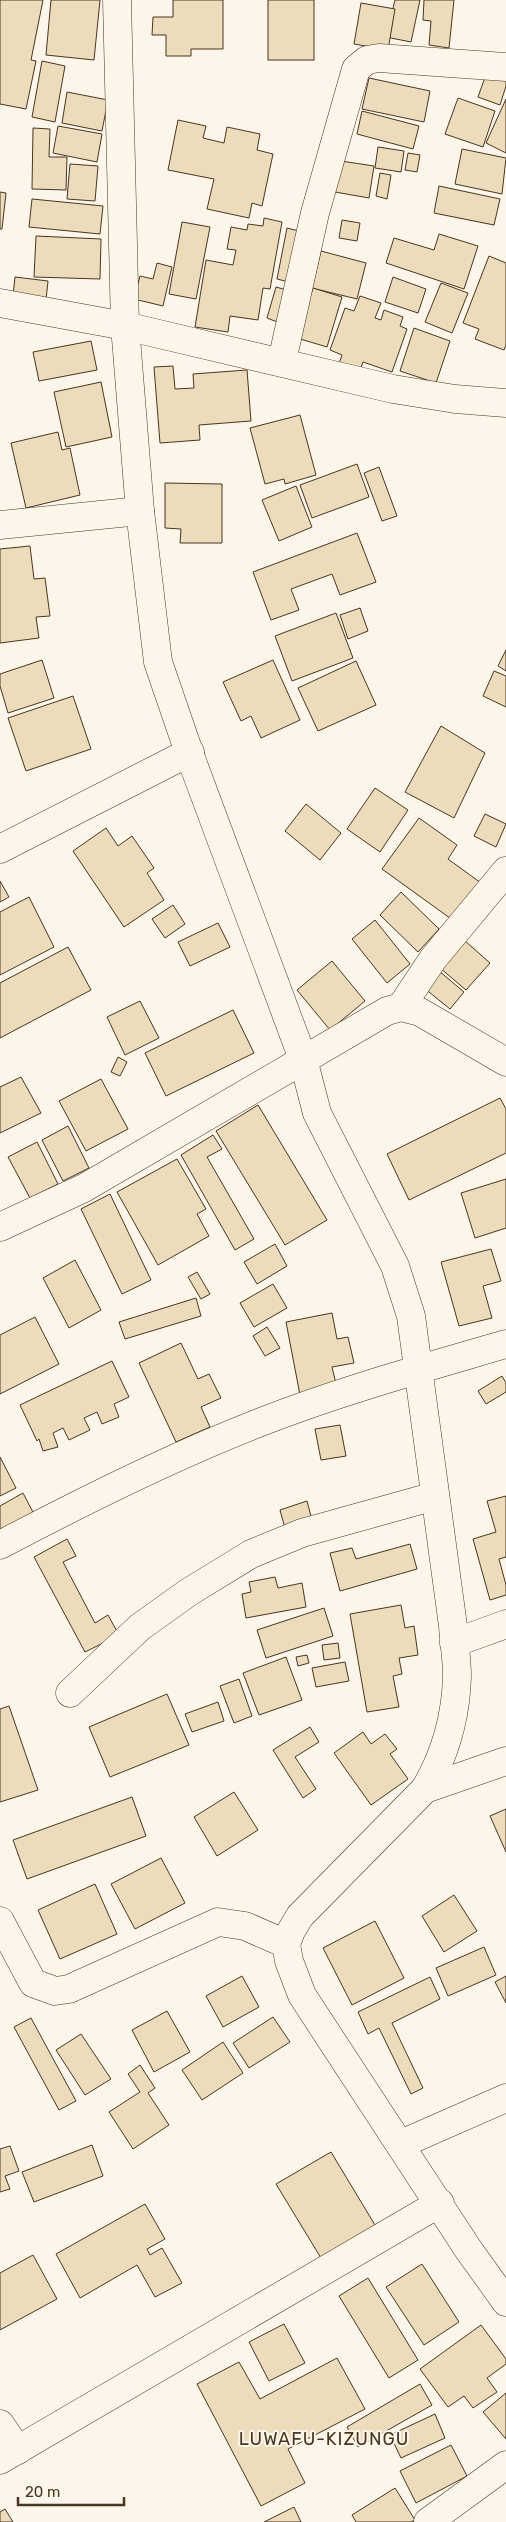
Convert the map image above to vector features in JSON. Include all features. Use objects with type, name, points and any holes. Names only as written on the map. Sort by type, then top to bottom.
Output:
[{"type":"street","points":[[117,0],[126,326],[140,511],[158,662],[303,1058],[317,1113],[390,1257],[405,1292],[411,1316],[457,1674],[452,1717],[444,1752],[425,1789],[300,1916],[286,1944],[289,1961],[302,1995],[440,2203],[468,2249],[506,2302]]},
{"type":"street","points":[[282,362],[315,212],[356,69],[367,60],[379,58],[472,63],[506,67]]},
{"type":"street","points":[[0,303],[126,326],[393,389],[455,399],[506,403]]},
{"type":"street","points":[[0,526],[140,511]]},
{"type":"street","points":[[0,849],[190,752]]},
{"type":"street","points":[[401,1007],[433,959],[506,871]]},
{"type":"street","points":[[0,1227],[84,1188],[303,1058],[387,1011],[401,1007],[420,1012],[506,1062]]},
{"type":"street","points":[[0,1545],[146,1472],[261,1422],[418,1370],[506,1344]]},
{"type":"street","points":[[70,1694],[140,1627],[189,1592],[251,1554],[302,1533],[435,1496]]},
{"type":"street","points":[[454,1644],[506,1624]]},
{"type":"street","points":[[425,1789],[506,1761]]},
{"type":"street","points":[[0,1921],[33,1983],[55,1991],[69,1989],[218,1922],[245,1926],[286,1944]]},
{"type":"street","points":[[401,2144],[506,2098]]},
{"type":"street","points":[[0,2424],[9,2455],[440,2203]]},
{"type":"street","points":[[428,2522],[506,2465]]},
{"type":"building","points":[[0,0],[43,0],[31,60],[36,61],[26,109],[0,104]]},
{"type":"building","points":[[51,0],[100,0],[94,60],[46,55]]},
{"type":"building","points":[[173,0],[223,0],[223,49],[191,49],[191,56],[166,56],[166,35],[152,35],[153,17],[173,17]]},
{"type":"building","points":[[268,0],[314,0],[314,60],[268,60]]},
{"type":"building","points":[[395,0],[420,0],[411,42],[386,37]]},
{"type":"building","points":[[424,0],[454,0],[449,48],[429,45],[431,21],[423,20]]},
{"type":"building","points":[[361,3],[395,9],[388,50],[354,44]]},
{"type":"building","points":[[42,61],[65,66],[55,122],[32,117]]},
{"type":"building","points":[[488,69],[506,75],[506,86],[500,105],[478,97]]},
{"type":"building","points":[[369,78],[430,91],[424,122],[362,109]]},
{"type":"building","points":[[67,92],[108,100],[102,131],[62,123]]},
{"type":"building","points":[[458,98],[495,111],[483,147],[445,134]]},
{"type":"building","points":[[506,99],[506,153],[486,143]]},
{"type":"building","points":[[362,111],[419,126],[413,149],[357,134]]},
{"type":"building","points":[[178,120],[206,126],[203,138],[224,143],[227,127],[260,134],[257,150],[273,154],[262,206],[252,203],[249,218],[207,209],[214,179],[168,170]]},
{"type":"building","points":[[58,126],[102,134],[97,162],[53,153]]},
{"type":"building","points":[[33,128],[50,129],[49,157],[67,157],[66,190],[32,189]]},
{"type":"building","points":[[378,147],[404,151],[401,172],[375,168]]},
{"type":"building","points":[[462,149],[506,158],[502,194],[455,184]]},
{"type":"building","points":[[408,153],[420,155],[417,172],[405,170]]},
{"type":"building","points":[[341,161],[374,166],[369,198],[335,192]]},
{"type":"building","points":[[70,164],[98,166],[95,201],[67,199]]},
{"type":"building","points":[[380,173],[391,175],[387,199],[376,196]]},
{"type":"building","points":[[439,186],[500,199],[494,225],[434,213]]},
{"type":"building","points":[[0,192],[6,193],[2,229],[0,229]]},
{"type":"building","points":[[32,199],[103,206],[100,234],[29,227]]},
{"type":"building","points":[[264,218],[282,222],[270,289],[263,288],[258,320],[230,316],[228,332],[195,327],[206,260],[233,265],[236,250],[227,249],[231,227],[247,230],[248,224],[263,226]]},
{"type":"building","points":[[342,220],[360,223],[357,241],[339,238]]},
{"type":"building","points":[[182,222],[210,227],[196,299],[169,294]]},
{"type":"building","points":[[287,228],[307,233],[297,284],[277,279]]},
{"type":"building","points":[[439,234],[478,246],[464,289],[386,263],[394,238],[434,250]]},
{"type":"building","points":[[36,236],[101,239],[100,279],[34,277]]},
{"type":"building","points":[[321,251],[366,263],[357,299],[312,288]]},
{"type":"building","points":[[489,256],[506,263],[506,345],[504,350],[475,339],[479,329],[463,323]]},
{"type":"building","points":[[157,263],[172,267],[163,306],[134,299],[140,276],[153,279]]},
{"type":"building","points":[[15,277],[48,281],[46,300],[13,296]]},
{"type":"building","points":[[393,277],[426,289],[418,313],[385,302]]},
{"type":"building","points":[[441,283],[468,293],[452,333],[425,322]]},
{"type":"building","points":[[276,287],[290,291],[280,323],[267,318]]},
{"type":"building","points":[[313,288],[342,297],[327,347],[297,338]]},
{"type":"building","points":[[360,296],[381,303],[375,318],[381,320],[384,310],[403,317],[400,326],[407,329],[392,372],[363,362],[360,371],[339,364],[342,355],[330,350],[345,308],[354,311]]},
{"type":"building","points":[[414,328],[450,341],[436,383],[400,371]]},
{"type":"building","points":[[91,341],[97,370],[39,381],[33,352]]},
{"type":"building","points":[[173,366],[175,389],[194,388],[193,374],[247,370],[251,421],[199,425],[200,440],[160,443],[154,367]]},
{"type":"building","points":[[101,382],[112,437],[66,447],[54,392]]},
{"type":"building","points":[[300,415],[316,475],[285,484],[284,479],[265,484],[250,428]]},
{"type":"building","points":[[58,432],[62,450],[70,448],[80,495],[26,508],[11,443]]},
{"type":"building","points":[[357,464],[369,497],[312,518],[300,485]]},
{"type":"building","points":[[379,467],[397,516],[382,521],[364,473]]},
{"type":"building","points":[[165,483],[222,484],[222,543],[180,543],[181,529],[165,528]]},
{"type":"building","points":[[296,486],[312,527],[279,541],[262,500]]},
{"type":"building","points":[[357,533],[376,582],[340,595],[332,574],[291,589],[299,610],[271,620],[253,572]]},
{"type":"building","points":[[30,546],[34,579],[45,578],[50,616],[36,617],[39,638],[0,643],[0,549]]},
{"type":"building","points":[[360,608],[368,631],[348,639],[340,615]]},
{"type":"building","points":[[336,613],[353,658],[292,681],[275,636]]},
{"type":"building","points":[[506,650],[506,671],[498,666]]},
{"type":"building","points":[[42,660],[54,698],[8,713],[0,686],[0,674]]},
{"type":"building","points":[[273,660],[300,720],[261,738],[251,716],[241,721],[223,682]]},
{"type":"building","points":[[356,661],[376,705],[318,731],[298,688]]},
{"type":"building","points":[[494,671],[506,676],[506,707],[483,696]]},
{"type":"building","points":[[73,696],[91,749],[26,771],[8,718]]},
{"type":"building","points":[[441,726],[485,753],[454,818],[405,792]]},
{"type":"building","points":[[375,788],[408,810],[380,852],[347,829]]},
{"type":"building","points":[[306,804],[341,833],[320,860],[285,831]]},
{"type":"building","points":[[485,814],[506,824],[496,847],[474,836]]},
{"type":"building","points":[[419,818],[457,845],[448,859],[481,883],[454,921],[382,869]]},
{"type":"building","points":[[106,828],[118,846],[132,836],[154,868],[147,873],[164,900],[124,927],[73,851]]},
{"type":"building","points":[[0,881],[9,897],[0,902]]},
{"type":"building","points":[[401,892],[439,929],[418,952],[380,915]]},
{"type":"building","points":[[29,897],[54,947],[0,975],[0,912]]},
{"type":"building","points":[[173,905],[185,924],[165,938],[152,919]]},
{"type":"building","points":[[375,920],[410,964],[387,983],[352,939]]},
{"type":"building","points":[[218,923],[230,947],[190,966],[178,942]]},
{"type":"building","points":[[464,940],[490,963],[466,990],[440,968]]},
{"type":"building","points":[[68,947],[91,990],[0,1038],[0,983]]},
{"type":"building","points":[[332,961],[365,1001],[330,1030],[297,990]]},
{"type":"building","points":[[439,971],[464,992],[450,1009],[424,988]]},
{"type":"building","points":[[140,1001],[159,1038],[125,1055],[107,1017]]},
{"type":"building","points":[[233,1010],[254,1053],[166,1096],[145,1053]]},
{"type":"building","points":[[118,1057],[127,1062],[120,1076],[111,1072]]},
{"type":"building","points":[[21,1077],[41,1113],[0,1133],[0,1087]]},
{"type":"building","points":[[101,1079],[128,1129],[86,1151],[59,1101]]},
{"type":"building","points":[[500,1098],[506,1109],[506,1153],[409,1200],[387,1154]]},
{"type":"building","points":[[258,1105],[327,1220],[285,1245],[216,1131]]},
{"type":"building","points":[[68,1126],[89,1168],[63,1181],[42,1140]]},
{"type":"building","points":[[213,1135],[222,1149],[207,1157],[254,1239],[235,1250],[181,1155]]},
{"type":"building","points":[[37,1142],[58,1184],[30,1198],[8,1157]]},
{"type":"building","points":[[177,1159],[206,1209],[197,1214],[209,1236],[158,1265],[117,1192]]},
{"type":"building","points":[[506,1179],[506,1228],[475,1238],[461,1193]]},
{"type":"building","points":[[110,1194],[151,1280],[122,1294],[81,1209]]},
{"type":"building","points":[[275,1244],[287,1266],[257,1284],[244,1262]]},
{"type":"building","points":[[491,1249],[501,1281],[483,1286],[492,1318],[459,1326],[441,1262]]},
{"type":"building","points":[[75,1260],[101,1310],[69,1328],[43,1278]]},
{"type":"building","points":[[197,1272],[210,1294],[201,1299],[188,1277]]},
{"type":"building","points":[[273,1284],[287,1308],[254,1327],[240,1303]]},
{"type":"building","points":[[196,1298],[201,1316],[125,1339],[119,1322]]},
{"type":"building","points":[[332,1313],[337,1339],[348,1337],[354,1363],[332,1367],[337,1388],[300,1395],[286,1322]]},
{"type":"building","points":[[35,1317],[59,1364],[0,1394],[0,1335]]},
{"type":"building","points":[[267,1327],[280,1348],[265,1356],[253,1336]]},
{"type":"building","points":[[181,1343],[198,1379],[209,1374],[221,1398],[201,1407],[210,1427],[176,1442],[139,1363]]},
{"type":"building","points":[[112,1361],[129,1397],[114,1404],[119,1417],[102,1424],[97,1412],[84,1418],[90,1430],[69,1440],[63,1428],[53,1433],[58,1447],[43,1451],[39,1439],[37,1441],[20,1405]]},
{"type":"building","points":[[502,1376],[506,1383],[506,1392],[486,1404],[478,1391]]},
{"type":"building","points":[[340,1425],[346,1456],[321,1460],[315,1429]]},
{"type":"building","points":[[0,1457],[16,1488],[0,1496]]},
{"type":"building","points":[[23,1493],[35,1516],[0,1536],[0,1506]]},
{"type":"building","points":[[506,1496],[506,1557],[499,1559],[506,1585],[506,1595],[490,1600],[473,1539],[496,1532],[487,1501]]},
{"type":"building","points":[[307,1501],[312,1520],[285,1528],[280,1510]]},
{"type":"building","points":[[67,1539],[76,1556],[63,1562],[95,1623],[108,1615],[119,1635],[85,1652],[34,1557]]},
{"type":"building","points":[[410,1544],[417,1569],[340,1591],[330,1553],[352,1548],[356,1559]]},
{"type":"building","points":[[275,1577],[278,1588],[302,1583],[306,1607],[246,1618],[242,1594],[251,1592],[249,1582]]},
{"type":"building","points":[[401,1605],[405,1628],[414,1626],[418,1655],[399,1658],[402,1674],[393,1676],[399,1707],[367,1712],[350,1614]]},
{"type":"building","points":[[324,1608],[333,1636],[266,1658],[257,1630]]},
{"type":"building","points":[[338,1643],[340,1658],[324,1660],[322,1645]]},
{"type":"building","points":[[307,1655],[309,1663],[298,1666],[296,1657]]},
{"type":"building","points":[[286,1657],[302,1700],[259,1715],[243,1673]]},
{"type":"building","points":[[345,1662],[349,1681],[316,1687],[312,1668]]},
{"type":"building","points":[[239,1679],[252,1716],[234,1723],[220,1686]]},
{"type":"building","points":[[167,1694],[189,1745],[110,1777],[89,1727]]},
{"type":"building","points":[[218,1702],[224,1721],[192,1732],[185,1714]]},
{"type":"building","points":[[9,1706],[38,1790],[0,1802],[0,1709]]},
{"type":"building","points":[[310,1727],[319,1742],[295,1757],[316,1789],[303,1798],[273,1750]]},
{"type":"building","points":[[363,1732],[371,1744],[385,1734],[397,1749],[390,1754],[408,1779],[371,1805],[334,1753]]},
{"type":"building","points":[[234,1792],[258,1830],[217,1856],[194,1817]]},
{"type":"building","points":[[132,1797],[146,1836],[27,1879],[13,1840]]},
{"type":"building","points":[[506,1809],[506,1852],[490,1816]]},
{"type":"building","points":[[161,1858],[185,1903],[135,1929],[111,1884]]},
{"type":"building","points":[[95,1884],[117,1934],[60,1959],[38,1910]]},
{"type":"building","points":[[454,1895],[477,1931],[444,1952],[422,1916]]},
{"type":"building","points":[[375,1921],[404,1978],[352,2005],[323,1948]]},
{"type":"building","points":[[484,1947],[496,1975],[448,1996],[436,1968]]},
{"type":"building","points":[[242,1976],[259,2007],[223,2027],[206,1996]]},
{"type":"building","points":[[506,1976],[506,2003],[495,1982]]},
{"type":"building","points":[[430,1977],[440,1999],[392,2023],[423,2088],[411,2094],[379,2028],[368,2034],[358,2012]]},
{"type":"building","points":[[167,2011],[190,2052],[154,2072],[132,2030]]},
{"type":"building","points":[[273,2017],[290,2042],[249,2068],[233,2043]]},
{"type":"building","points":[[31,2018],[76,2101],[59,2110],[14,2027]]},
{"type":"building","points":[[81,2034],[111,2079],[85,2095],[56,2050]]},
{"type":"building","points":[[223,2042],[243,2073],[202,2100],[182,2070]]},
{"type":"building","points":[[140,2065],[155,2088],[148,2093],[169,2125],[133,2149],[109,2112],[140,2092],[128,2074]]},
{"type":"building","points":[[92,2145],[103,2176],[34,2202],[22,2172]]},
{"type":"building","points":[[10,2146],[19,2171],[5,2176],[10,2189],[0,2192],[0,2149]]},
{"type":"building","points":[[331,2152],[378,2230],[324,2263],[276,2184]]},
{"type":"building","points":[[145,2204],[165,2239],[147,2249],[150,2255],[162,2248],[182,2283],[155,2297],[137,2265],[80,2298],[56,2254]]},
{"type":"building","points":[[33,2255],[57,2299],[0,2330],[0,2273]]},
{"type":"building","points":[[422,2264],[459,2322],[424,2345],[386,2287]]},
{"type":"building","points":[[368,2278],[418,2360],[389,2378],[339,2296]]},
{"type":"building","points":[[284,2324],[305,2363],[269,2381],[249,2342]]},
{"type":"building","points":[[481,2325],[506,2359],[506,2364],[487,2378],[497,2392],[473,2408],[464,2396],[448,2407],[420,2369]]},
{"type":"building","points":[[337,2358],[365,2409],[288,2449],[305,2483],[261,2506],[197,2384],[239,2362],[260,2399]]},
{"type":"building","points":[[420,2384],[432,2405],[358,2447],[347,2427]]},
{"type":"building","points":[[506,2393],[506,2439],[483,2412]]},
{"type":"building","points":[[435,2414],[445,2438],[401,2458],[390,2435]]},
{"type":"building","points":[[451,2445],[467,2476],[416,2503],[400,2471]]},
{"type":"building","points":[[395,2488],[415,2520],[411,2522],[356,2522],[352,2515]]},
{"type":"building","points":[[294,2507],[301,2522],[264,2522]]},
{"type":"building","points":[[5,2509],[13,2522],[0,2522],[0,2512]]},
{"type":"district","name":"LUWAFU-KIZUNGU","points":[[324,2439]]}]
